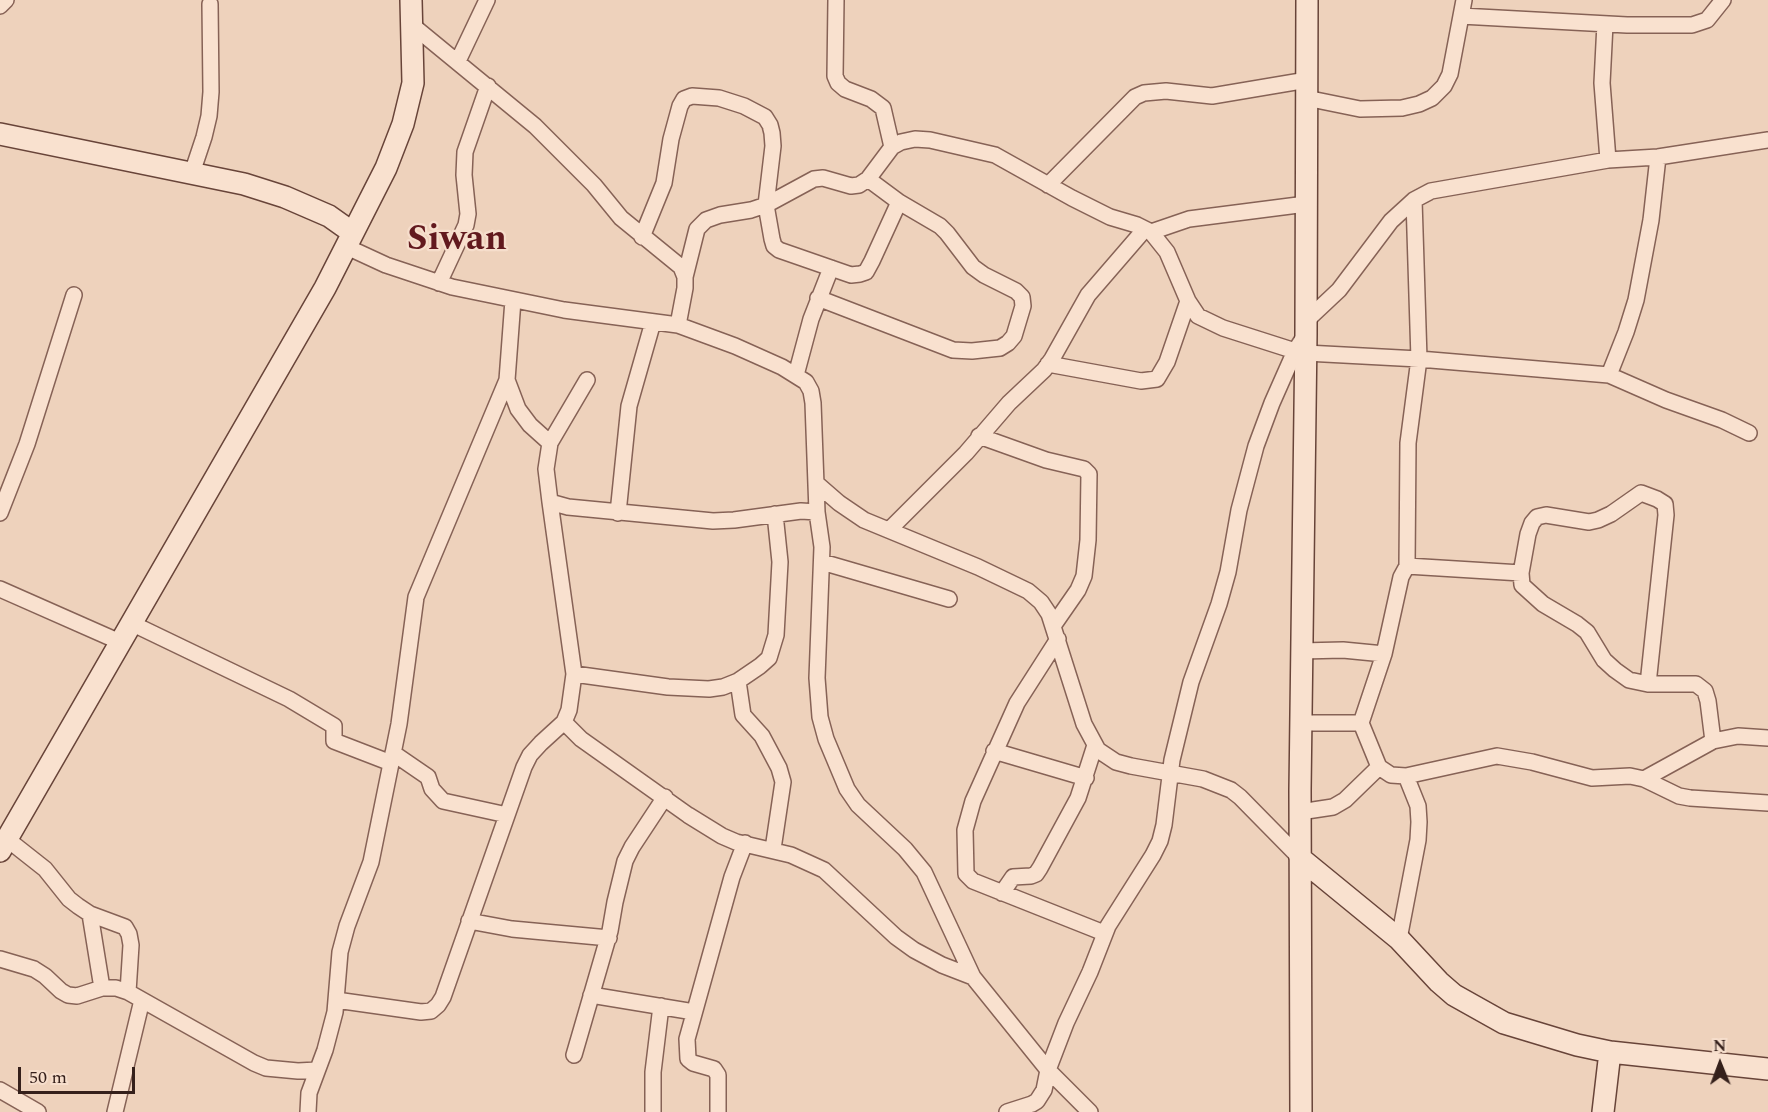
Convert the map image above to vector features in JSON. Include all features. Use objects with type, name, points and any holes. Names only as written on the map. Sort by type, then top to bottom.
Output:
[{"type":"street","points":[[0,6],[6,0]]},
{"type":"street","points":[[115,1112],[135,996],[129,934],[125,927],[90,914],[69,899],[53,877],[37,861],[3,845],[350,240],[386,168],[404,124],[413,82],[411,0]]},
{"type":"street","points":[[458,61],[487,0]]},
{"type":"street","points":[[836,0],[835,76],[838,83],[845,89],[871,99],[883,108],[892,147]]},
{"type":"street","points":[[1301,1112],[1300,723],[1307,0]]},
{"type":"street","points":[[1048,185],[1136,97],[1144,93],[1166,91],[1212,96],[1307,89],[1360,109],[1402,108],[1432,99],[1444,86],[1450,74],[1464,0]]},
{"type":"street","points":[[1461,16],[1692,26],[1707,20],[1723,0]]},
{"type":"street","points":[[192,173],[209,116],[210,4]]},
{"type":"street","points":[[412,24],[535,126],[594,185],[621,218],[681,267],[685,277]]},
{"type":"street","points":[[1605,24],[1601,68],[1608,160]]},
{"type":"street","points":[[439,283],[466,225],[468,214],[464,175],[465,152],[488,86]]},
{"type":"street","points":[[642,237],[662,189],[680,106],[684,99],[692,96],[719,98],[744,106],[765,117],[772,133],[766,205],[774,246],[779,250],[851,274],[866,272],[899,202]]},
{"type":"street","points":[[0,135],[244,184],[285,197],[329,216],[350,240],[386,265],[439,283],[513,300],[591,314],[678,325],[782,366],[806,382],[813,402],[817,512],[822,547],[817,678],[820,717],[826,739],[848,789],[858,805],[905,849],[924,872],[973,977],[1048,1070],[1090,1112]]},
{"type":"street","points":[[678,325],[685,277],[697,229],[706,220],[766,205],[814,178],[823,178],[851,186],[859,185],[868,179],[892,147],[915,139],[930,140],[970,148],[1005,160],[1110,217],[1148,231],[1167,252],[1188,301],[1198,316],[1209,322],[1419,359],[1609,375],[1749,433]]},
{"type":"street","points":[[1007,1112],[1037,1101],[1044,1090],[1048,1070],[1104,933],[1160,841],[1164,825],[1169,773],[1191,682],[1226,580],[1239,510],[1256,446],[1272,403],[1303,340],[1326,304],[1391,221],[1414,200],[1431,191],[1449,186],[1608,160],[1658,157],[1768,140]]},
{"type":"street","points":[[1609,375],[1626,332],[1635,300],[1651,220],[1658,157]]},
{"type":"street","points":[[818,298],[953,350],[1000,348],[1014,336],[1023,306],[1022,297],[1016,291],[973,267],[940,226],[899,202],[868,179]]},
{"type":"street","points":[[1414,200],[1419,359],[1408,444],[1407,566],[1401,577],[1384,654],[1361,723],[1379,767],[1390,775],[1406,776],[1497,756],[1532,762],[1592,778],[1630,776],[1644,779],[1673,793],[1690,798],[1768,803]]},
{"type":"street","points":[[889,530],[966,453],[1009,403],[1048,364],[1088,295],[1148,231],[1189,219],[1306,204]]},
{"type":"street","points":[[796,375],[818,298],[831,268]]},
{"type":"street","points":[[0,513],[27,444],[74,295]]},
{"type":"street","points":[[308,1112],[309,1093],[331,1032],[340,952],[347,926],[371,862],[392,758],[416,597],[507,380],[513,300]]},
{"type":"street","points":[[1048,364],[1141,381],[1157,379],[1167,362],[1188,301]]},
{"type":"street","points":[[618,513],[629,406],[653,322]]},
{"type":"street","points":[[507,380],[518,409],[530,425],[550,443]]},
{"type":"street","points":[[336,1000],[421,1012],[431,1011],[443,997],[524,767],[531,755],[564,722],[573,674],[546,469],[550,443],[587,380]]},
{"type":"street","points":[[979,436],[1046,460],[1084,469],[1089,474],[1087,554],[1084,576],[1078,590],[1017,703],[973,801],[965,830],[966,874],[973,881],[1104,933]]},
{"type":"street","points":[[816,483],[854,514],[1028,591],[1041,602],[1049,614],[1082,718],[1095,745],[1106,756],[1116,762],[1203,779],[1231,790],[1300,858],[1400,939],[1438,982],[1454,995],[1488,1014],[1525,1030],[1610,1052],[1768,1069]]},
{"type":"street","points":[[1648,684],[1666,515],[1665,504],[1641,493],[1611,514],[1598,520],[1589,522],[1546,516],[1537,517],[1528,534],[1521,573],[1522,585],[1530,595],[1587,632],[1604,660],[1629,680],[1648,684],[1696,684],[1705,691],[1713,741]]},
{"type":"street","points":[[550,502],[568,507],[618,513],[712,521],[801,511],[817,512]]},
{"type":"street","points":[[573,674],[690,689],[723,687],[738,681],[760,666],[769,658],[773,647],[780,562],[775,514]]},
{"type":"street","points":[[822,562],[949,599]]},
{"type":"street","points":[[1407,566],[1521,573]]},
{"type":"street","points":[[0,589],[120,642]]},
{"type":"street","points":[[131,623],[289,699],[334,726],[334,741],[392,758],[424,772],[438,797],[443,801],[507,815]]},
{"type":"street","points":[[1301,651],[1343,650],[1384,654]]},
{"type":"street","points":[[738,681],[743,715],[762,736],[779,768],[783,782],[774,849]]},
{"type":"street","points":[[564,722],[588,744],[688,815],[722,836],[774,849],[824,870],[896,937],[914,950],[942,965],[973,977]]},
{"type":"street","points":[[1300,723],[1361,723]]},
{"type":"street","points":[[1644,779],[1713,741],[1738,736],[1768,738]]},
{"type":"street","points":[[1002,893],[1013,877],[1031,876],[1036,874],[1040,868],[1078,798],[1095,745]]},
{"type":"street","points":[[994,751],[1086,778]]},
{"type":"street","points":[[1300,812],[1333,807],[1345,800],[1379,767]]},
{"type":"street","points":[[1400,939],[1418,840],[1419,822],[1418,806],[1406,776]]},
{"type":"street","points":[[574,1055],[609,938],[625,861],[664,797]]},
{"type":"street","points":[[718,1112],[718,1075],[714,1069],[693,1064],[688,1059],[687,1040],[732,877],[745,843]]},
{"type":"street","points":[[90,914],[102,988]]},
{"type":"street","points":[[469,921],[512,929],[609,938]]},
{"type":"street","points":[[0,959],[34,969],[68,995],[78,996],[102,988],[116,988],[135,996],[266,1068],[317,1070]]},
{"type":"street","points":[[591,995],[694,1012]]},
{"type":"street","points":[[653,1112],[653,1072],[661,1006]]},
{"type":"street","points":[[1603,1112],[1610,1052]]},
{"type":"street","points":[[0,1090],[38,1112]]},
{"type":"district","name":"Siwan","points":[[457,242]]}]
